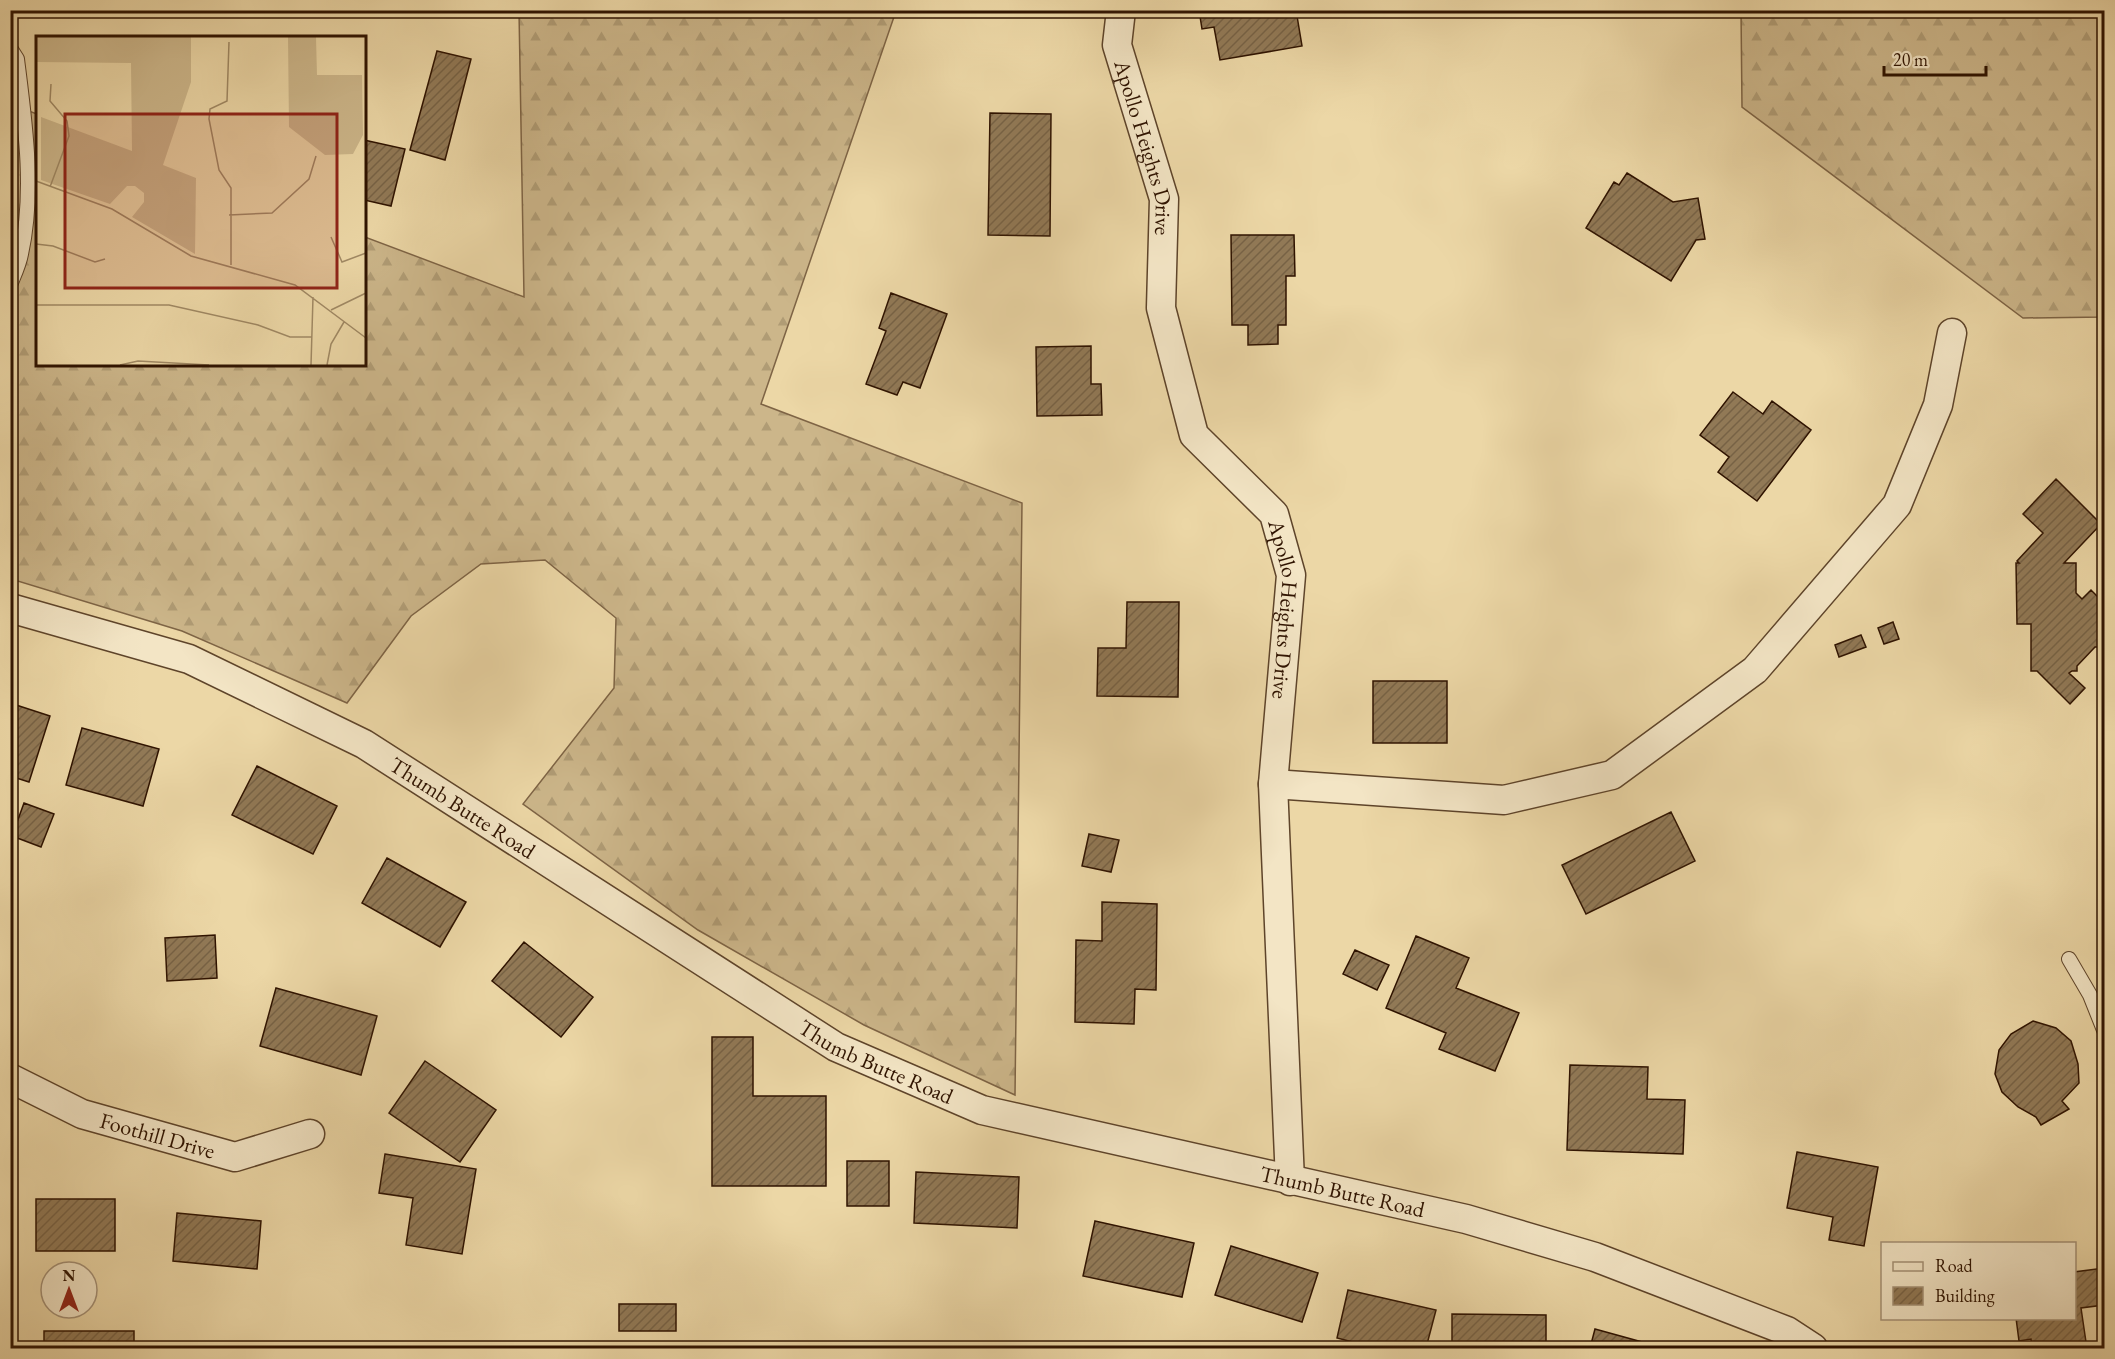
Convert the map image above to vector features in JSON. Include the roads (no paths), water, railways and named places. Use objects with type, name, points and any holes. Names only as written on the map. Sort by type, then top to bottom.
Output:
[{"type":"street","name":"Apollo Heights Drive","points":[[1121,10],[1117,45],[1164,199],[1161,308],[1194,435],[1274,514],[1291,575],[1273,784],[1290,1181]]},
{"type":"street","points":[[1273,784],[1504,800],[1612,775],[1755,669],[1897,505],[1938,405],[1952,333]]},
{"type":"street","name":"Thumb Butte Road","points":[[10,608],[189,659],[364,744],[836,1047],[982,1110],[1466,1219],[1595,1257],[1787,1331],[1813,1348]]},
{"type":"street","name":"Foothill Drive","points":[[10,1078],[82,1114],[235,1157],[310,1134]]},
{"type":"lane","points":[[10,48],[17,59],[28,171],[21,256],[10,285]]},
{"type":"lane","points":[[2069,959],[2090,995],[2104,1030]]}]
